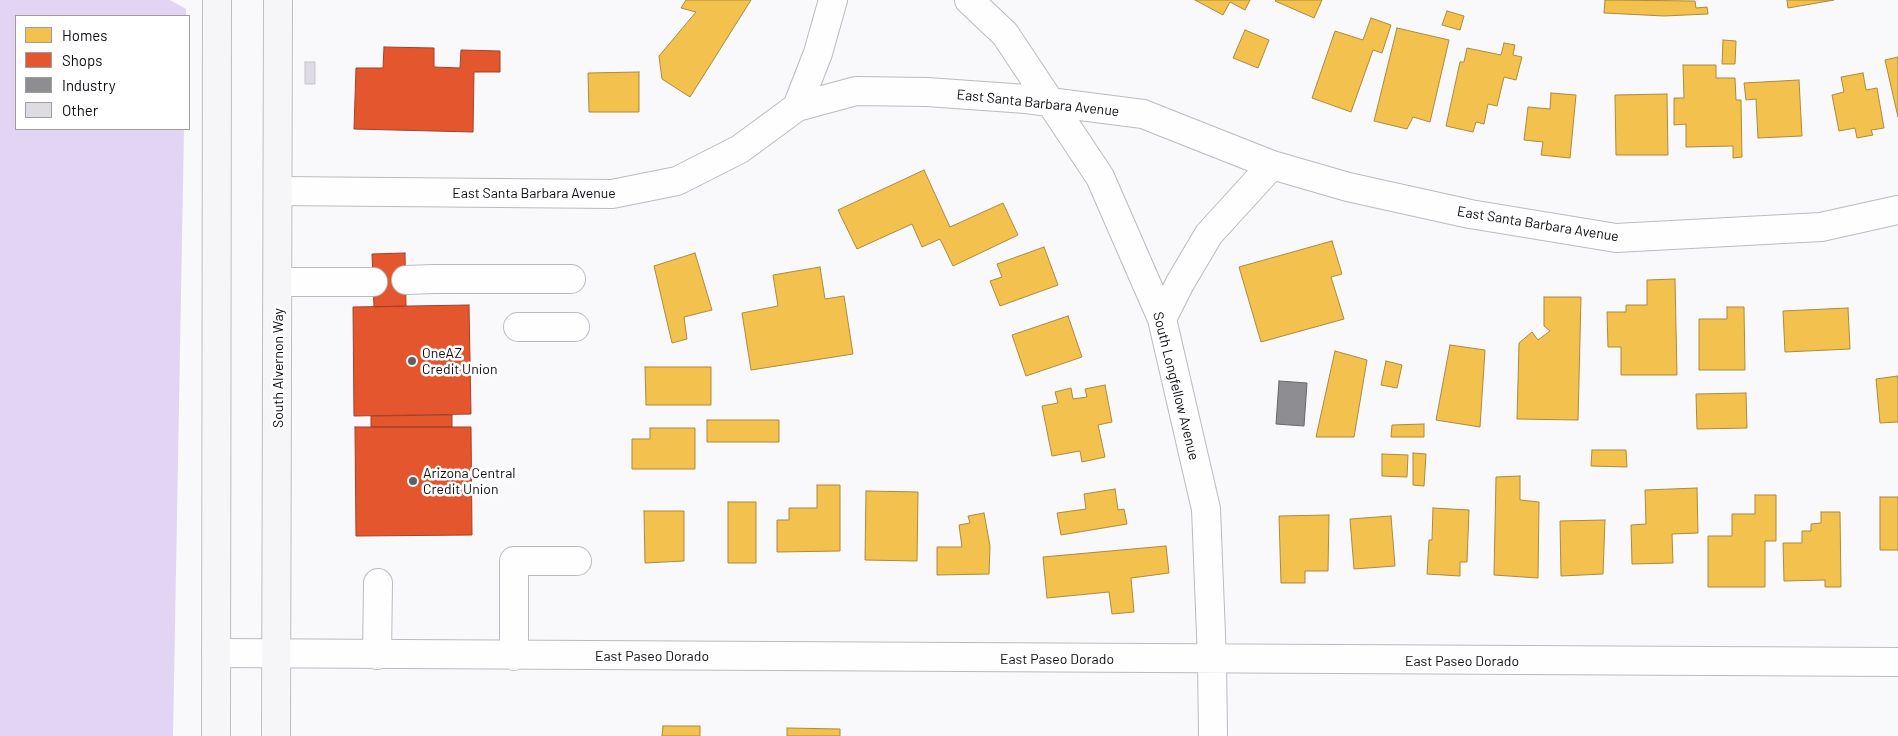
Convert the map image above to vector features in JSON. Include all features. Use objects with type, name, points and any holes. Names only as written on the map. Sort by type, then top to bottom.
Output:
[{"type":"main road","points":[[216,736],[217,0]]},
{"type":"main road","name":"South Alvernon Way","points":[[276,736],[278,0]]},
{"type":"street","points":[[798,107],[818,53],[833,0]]},
{"type":"street","name":"South Longfellow Avenue","points":[[969,0],[1005,34],[1100,177],[1162,319],[1206,509],[1213,736]]},
{"type":"street","name":"East Santa Barbara Avenue","points":[[278,191],[612,194],[677,181],[740,149],[798,107],[856,91],[927,92],[1050,102],[1143,114],[1272,165],[1348,187],[1470,214],[1616,238],[1820,227],[1898,210]]},
{"type":"street","points":[[1162,319],[1180,283],[1209,234],[1272,165]]},
{"type":"street","points":[[406,280],[571,279]]},
{"type":"street","points":[[278,282],[373,282]]},
{"type":"street","points":[[518,327],[575,327]]},
{"type":"street","points":[[514,656],[514,561],[577,561]]},
{"type":"street","points":[[377,654],[378,583]]},
{"type":"street","name":"East Paseo Dorado","points":[[216,654],[1898,662]]},
{"type":"shaded area","points":[[0,0],[170,0],[186,9],[186,15],[15,15],[15,130],[184,130],[173,736],[0,736]]},
{"type":"building: Homes","points":[[686,0],[751,0],[690,97],[662,79],[659,56],[696,12],[681,8]]},
{"type":"building: Homes","points":[[1195,0],[1250,0],[1245,10],[1230,2],[1223,15]]},
{"type":"building: Homes","points":[[1276,0],[1322,0],[1314,18]]},
{"type":"building: Homes","points":[[1605,0],[1695,1],[1696,8],[1707,7],[1708,14],[1664,16],[1604,13]]},
{"type":"building: Homes","points":[[1787,0],[1834,0],[1788,8]]},
{"type":"building: Homes","points":[[1447,11],[1464,16],[1460,30],[1442,25]]},
{"type":"building: Homes","points":[[1371,18],[1391,25],[1382,53],[1373,50],[1351,112],[1312,98],[1335,31],[1363,40]]},
{"type":"building: Homes","points":[[1397,28],[1449,40],[1430,122],[1413,117],[1407,129],[1374,121]]},
{"type":"building: Homes","points":[[1245,30],[1269,40],[1258,68],[1233,58]]},
{"type":"building: Homes","points":[[1723,40],[1736,41],[1735,64],[1722,64]]},
{"type":"building: Homes","points":[[1504,43],[1515,45],[1513,55],[1522,57],[1516,80],[1504,77],[1497,106],[1488,104],[1484,124],[1476,122],[1473,132],[1446,126],[1460,62],[1464,62],[1467,48],[1501,55]]},
{"type":"building: Homes","points":[[1898,57],[1898,117],[1885,60]]},
{"type":"building: Homes","points":[[1683,65],[1716,65],[1716,78],[1735,78],[1736,100],[1741,100],[1742,157],[1733,158],[1733,146],[1686,147],[1686,124],[1674,125],[1674,98],[1684,98]]},
{"type":"building: Homes","points":[[639,72],[639,112],[589,112],[588,73]]},
{"type":"building: Homes","points":[[1863,73],[1866,90],[1877,88],[1884,128],[1871,130],[1873,135],[1857,138],[1855,128],[1839,131],[1832,95],[1844,92],[1841,77]]},
{"type":"building: Homes","points":[[1799,80],[1802,136],[1758,138],[1756,99],[1746,100],[1744,83]]},
{"type":"building: Homes","points":[[1551,93],[1576,95],[1570,158],[1541,155],[1543,142],[1524,140],[1528,107],[1550,109]]},
{"type":"building: Homes","points":[[1667,94],[1668,155],[1616,155],[1615,95]]},
{"type":"building: Homes","points":[[924,170],[950,227],[1003,203],[1018,235],[953,266],[940,239],[922,247],[912,224],[857,249],[838,210]]},
{"type":"building: Homes","points":[[1332,241],[1342,274],[1331,277],[1344,319],[1261,342],[1239,267]]},
{"type":"building: Homes","points":[[1044,247],[1058,285],[1000,306],[990,281],[1002,277],[997,264]]},
{"type":"building: Homes","points":[[695,253],[712,310],[684,317],[687,339],[672,343],[654,266]]},
{"type":"building: Homes","points":[[820,267],[825,299],[844,296],[853,354],[751,370],[742,313],[778,306],[773,275]]},
{"type":"building: Homes","points":[[1675,279],[1677,375],[1621,375],[1621,347],[1608,347],[1607,312],[1626,312],[1626,305],[1647,305],[1647,280]]},
{"type":"building: Homes","points":[[1544,297],[1581,297],[1578,420],[1517,419],[1519,343],[1532,332],[1538,340],[1550,331],[1544,326]]},
{"type":"building: Homes","points":[[1727,307],[1744,307],[1745,370],[1699,370],[1699,319],[1727,319]]},
{"type":"building: Homes","points":[[1848,308],[1850,349],[1785,352],[1783,311]]},
{"type":"building: Homes","points":[[1068,316],[1082,357],[1026,376],[1012,335]]},
{"type":"building: Homes","points":[[1450,345],[1485,350],[1480,427],[1436,420]]},
{"type":"building: Homes","points":[[1335,351],[1367,360],[1354,437],[1316,437]]},
{"type":"building: Homes","points":[[1386,361],[1402,365],[1397,388],[1381,385]]},
{"type":"building: Homes","points":[[645,367],[711,367],[711,405],[646,405]]},
{"type":"building: Homes","points":[[1898,376],[1898,422],[1880,423],[1876,379]]},
{"type":"building: Homes","points":[[1105,385],[1112,422],[1098,425],[1105,457],[1082,462],[1080,451],[1052,456],[1042,406],[1058,403],[1055,392],[1071,388],[1073,399],[1087,397],[1085,389]]},
{"type":"building: Homes","points":[[1746,393],[1747,428],[1697,429],[1696,394]]},
{"type":"building: Homes","points":[[707,420],[779,420],[779,442],[707,442]]},
{"type":"building: Homes","points":[[1424,424],[1424,437],[1391,437],[1392,425]]},
{"type":"building: Homes","points":[[650,428],[695,428],[695,469],[632,469],[632,439],[650,439]]},
{"type":"building: Homes","points":[[1592,450],[1626,450],[1627,467],[1591,466]]},
{"type":"building: Homes","points":[[1413,453],[1426,454],[1424,486],[1413,485]]},
{"type":"building: Homes","points":[[1382,454],[1408,455],[1407,477],[1382,476]]},
{"type":"building: Homes","points":[[1520,476],[1520,500],[1539,502],[1538,578],[1494,575],[1496,477]]},
{"type":"building: Homes","points":[[817,485],[840,485],[840,551],[777,552],[777,520],[789,520],[789,508],[817,508]]},
{"type":"building: Homes","points":[[1697,488],[1698,533],[1672,534],[1673,563],[1632,564],[1631,525],[1646,524],[1645,490]]},
{"type":"building: Homes","points":[[1115,489],[1118,510],[1124,509],[1127,524],[1061,535],[1057,513],[1086,509],[1084,494]]},
{"type":"building: Homes","points":[[866,491],[918,492],[917,561],[865,560]]},
{"type":"building: Homes","points":[[1755,495],[1776,495],[1776,541],[1765,541],[1765,587],[1708,587],[1708,536],[1732,536],[1732,514],[1755,514]]},
{"type":"building: Homes","points":[[1880,497],[1898,497],[1898,550],[1880,550]]},
{"type":"building: Homes","points":[[728,502],[756,502],[756,563],[728,563]]},
{"type":"building: Homes","points":[[1433,508],[1469,510],[1467,562],[1460,562],[1460,576],[1427,574],[1429,540],[1432,540]]},
{"type":"building: Homes","points":[[644,511],[684,511],[684,561],[645,563]]},
{"type":"building: Homes","points":[[1821,512],[1840,512],[1841,587],[1825,587],[1825,580],[1784,581],[1783,543],[1802,543],[1802,531],[1811,531],[1811,524],[1821,523]]},
{"type":"building: Homes","points":[[984,513],[990,546],[989,574],[937,575],[937,547],[962,547],[959,525],[970,523],[968,516]]},
{"type":"building: Homes","points":[[1329,515],[1328,571],[1305,571],[1305,583],[1281,583],[1279,516]]},
{"type":"building: Homes","points":[[1391,516],[1395,566],[1354,569],[1350,519]]},
{"type":"building: Homes","points":[[1605,520],[1603,574],[1561,576],[1560,521]]},
{"type":"building: Homes","points":[[1166,546],[1169,573],[1131,578],[1134,612],[1112,614],[1109,592],[1047,598],[1043,557]]},
{"type":"building: Homes","points":[[663,726],[700,726],[700,736],[662,736]]},
{"type":"building: Homes","points":[[787,728],[840,729],[840,736],[787,736]]},
{"type":"building: Shops","points":[[384,47],[434,48],[434,67],[460,68],[461,50],[500,51],[500,72],[474,72],[473,132],[354,129],[356,68],[383,68]]},
{"type":"building: Shops","points":[[405,253],[406,306],[374,307],[372,254]]},
{"type":"building: Shops","name":"OneAZ Credit Union","points":[[469,305],[471,414],[354,416],[353,307]]},
{"type":"building: Shops","points":[[452,415],[452,427],[371,427],[371,416]]},
{"type":"building: Shops","name":"Arizona Central Credit Union","points":[[355,427],[471,427],[472,535],[356,536]]},
{"type":"building: Industry","points":[[1279,381],[1307,383],[1304,426],[1276,424]]},
{"type":"building: Other","points":[[305,62],[315,62],[315,84],[305,84]]},
{"type":"place","name":"OneAZ Credit Union","points":[[412,361]]},
{"type":"place","name":"Arizona Central Credit Union","points":[[413,481]]}]
